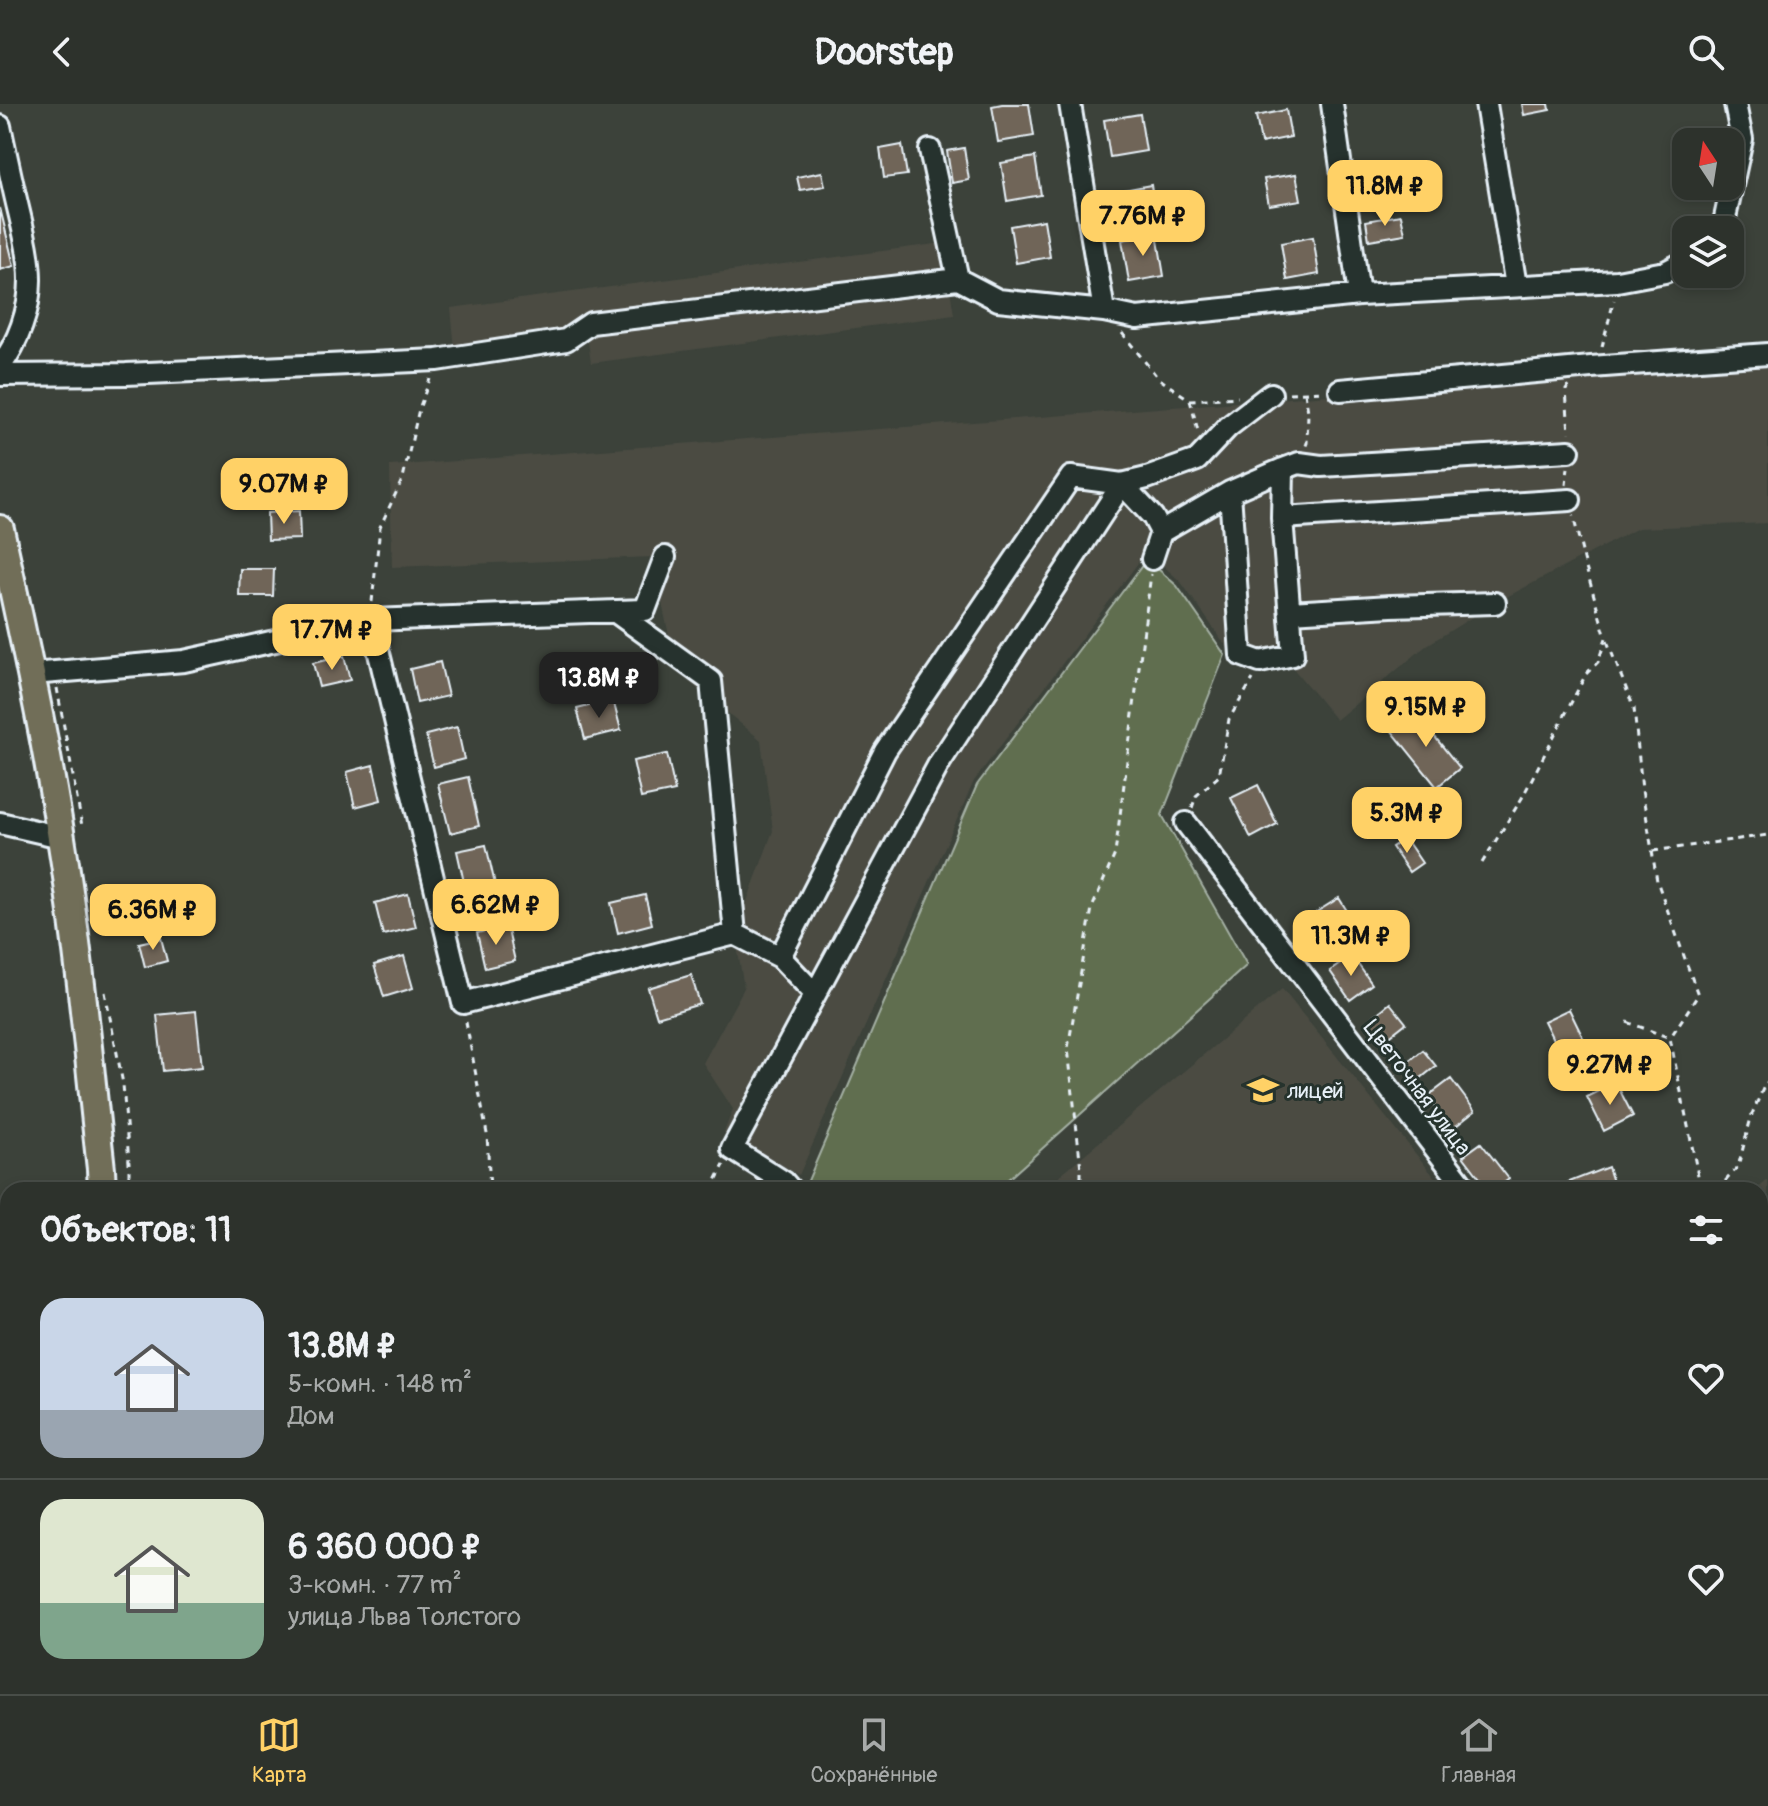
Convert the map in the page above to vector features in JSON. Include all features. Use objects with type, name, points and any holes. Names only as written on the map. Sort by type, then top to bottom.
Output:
[{"type":"main road","points":[[0,529],[32,674],[61,837],[102,1182]]},
{"type":"street","points":[[1070,104],[1104,311]]},
{"type":"street","points":[[1332,104],[1359,295]]},
{"type":"street","points":[[1486,104],[1516,286]]},
{"type":"street","points":[[1724,216],[1742,139],[1735,104]]},
{"type":"street","points":[[0,126],[30,279],[20,334],[0,367]]},
{"type":"street","points":[[930,150],[958,279]]},
{"type":"street","points":[[0,375],[126,374],[437,360],[566,340],[591,323],[958,279],[998,300],[1104,311],[1137,318],[1359,295],[1617,281],[1672,268]]},
{"type":"street","points":[[1340,390],[1768,354]]},
{"type":"street","points":[[780,957],[885,751],[1071,477],[1122,484],[1197,460],[1228,427],[1271,394]]},
{"type":"street","points":[[1152,559],[1161,532],[1230,492],[1291,466],[1569,451]]},
{"type":"street","points":[[1230,492],[1241,655],[1260,662],[1293,655],[1282,518],[1291,466]]},
{"type":"street","points":[[1122,484],[1153,517],[1161,532]]},
{"type":"street","points":[[781,1182],[732,1149],[940,762],[1122,484]]},
{"type":"street","points":[[1282,518],[1570,500]]},
{"type":"street","points":[[32,674],[184,661],[371,620],[645,610],[665,557]]},
{"type":"street","points":[[1290,612],[1495,603]]},
{"type":"street","points":[[614,611],[711,681],[735,934]]},
{"type":"street","points":[[371,620],[463,1003],[735,934],[780,957],[815,994]]},
{"type":"street","points":[[0,823],[61,837]]},
{"type":"street","name":"Цветочная улица","points":[[1186,823],[1461,1182]]},
{"type":"path","points":[[1617,281],[1603,346],[1591,367],[1566,390],[1569,451],[1566,484],[1606,638],[1634,708],[1642,790],[1657,881],[1698,995],[1670,1038],[1699,1182]]},
{"type":"path","points":[[1104,311],[1158,378],[1190,400],[1340,390]]},
{"type":"path","points":[[371,620],[380,527],[403,478],[419,409],[437,360]]},
{"type":"path","points":[[1291,466],[1307,443],[1305,392]]},
{"type":"path","points":[[1190,400],[1201,440],[1197,460]]},
{"type":"path","points":[[1081,1182],[1068,1048],[1092,908],[1115,854],[1152,559]]},
{"type":"path","points":[[1482,863],[1522,798],[1586,674],[1598,662],[1606,638]]},
{"type":"path","points":[[1186,823],[1196,796],[1219,776],[1229,719],[1257,671]]},
{"type":"path","points":[[1652,851],[1768,835]]},
{"type":"path","points":[[463,1003],[487,1134],[490,1182]]},
{"type":"path","points":[[1627,1022],[1670,1038]]},
{"type":"path","points":[[1724,1182],[1738,1167],[1752,1114],[1768,1082]]},
{"type":"path","points":[[715,1182],[732,1149]]},
{"type":"shaded area","points":[[943,243],[954,315],[591,363],[588,341],[455,349],[451,308]]},
{"type":"shaded area","points":[[1768,362],[1768,523],[1638,528],[1495,603],[1427,645],[1336,720],[1292,667],[1239,664],[1181,582],[1147,551],[974,781],[799,1175],[724,1132],[733,1109],[703,1063],[744,988],[735,934],[773,831],[761,740],[677,672],[652,557],[392,567],[390,466]]},
{"type":"shaded area","name":"лицей","points":[[1282,989],[1439,1182],[1052,1182]]},
{"type":"green space","points":[[1147,559],[1177,586],[1225,655],[1162,815],[1247,965],[1005,1182],[807,1182],[977,785]]},
{"type":"building","points":[[1029,104],[1034,136],[998,142],[992,106]]},
{"type":"building","points":[[1522,104],[1549,104],[1550,110],[1524,115]]},
{"type":"building","points":[[1286,110],[1291,137],[1261,143],[1256,116]]},
{"type":"building","points":[[1140,114],[1146,151],[1110,157],[1104,120]]},
{"type":"building","points":[[902,145],[907,175],[884,178],[880,149]]},
{"type":"building","points":[[964,148],[969,180],[952,183],[947,151]]},
{"type":"building","points":[[1035,157],[1041,195],[1007,201],[1001,163]]},
{"type":"building","points":[[822,172],[825,186],[800,190],[797,177]]},
{"type":"building","points":[[1296,174],[1301,200],[1269,205],[1264,179]]},
{"type":"building","points":[[1151,185],[1155,213],[1123,219],[1118,191]]},
{"type":"building","points":[[0,208],[14,266],[0,270]]},
{"type":"building","points":[[1401,215],[1405,234],[1369,240],[1366,221]]},
{"type":"building","points":[[1044,220],[1050,257],[1016,263],[1010,226]]},
{"type":"building","points":[[1157,234],[1164,276],[1129,282],[1122,240]]},
{"type":"building","points":[[1313,237],[1319,274],[1287,280],[1281,243]]},
{"type":"building","points":[[299,511],[300,539],[268,540],[267,513]]},
{"type":"building","points":[[240,569],[274,569],[273,596],[239,596]]},
{"type":"building","points":[[344,656],[350,680],[319,687],[313,663]]},
{"type":"building","points":[[440,662],[448,696],[417,703],[410,669]]},
{"type":"building","points":[[613,700],[621,730],[585,739],[577,709]]},
{"type":"building","points":[[1414,711],[1460,768],[1437,787],[1391,730]]},
{"type":"building","points":[[457,727],[464,759],[434,767],[426,735]]},
{"type":"building","points":[[667,754],[675,791],[641,798],[633,761]]},
{"type":"building","points":[[373,765],[381,800],[355,807],[347,772]]},
{"type":"building","points":[[468,777],[479,826],[450,833],[438,784]]},
{"type":"building","points":[[1258,785],[1277,824],[1251,838],[1231,798]]},
{"type":"building","points":[[1405,838],[1422,863],[1409,872],[1392,847]]},
{"type":"building","points":[[486,845],[497,893],[468,900],[457,851]]},
{"type":"building","points":[[408,894],[416,927],[383,935],[375,903]]},
{"type":"building","points":[[645,895],[652,924],[618,933],[611,903]]},
{"type":"building","points":[[1339,898],[1357,927],[1332,941],[1315,913]]},
{"type":"building","points":[[507,926],[515,961],[485,968],[477,933]]},
{"type":"building","points":[[161,938],[167,961],[145,967],[139,943]]},
{"type":"building","points":[[404,956],[413,988],[384,997],[374,965]]},
{"type":"building","points":[[1352,956],[1372,984],[1350,1000],[1330,971]]},
{"type":"building","points":[[691,975],[700,1004],[657,1017],[648,988]]},
{"type":"building","points":[[1390,1003],[1406,1023],[1383,1041],[1368,1021]]},
{"type":"building","points":[[1569,1009],[1591,1054],[1566,1066],[1544,1021]]},
{"type":"building","points":[[196,1011],[202,1067],[163,1071],[157,1015]]},
{"type":"building","points":[[1423,1050],[1436,1066],[1416,1082],[1403,1066]]},
{"type":"building","points":[[1451,1079],[1475,1111],[1452,1129],[1427,1097]]},
{"type":"building","points":[[1616,1083],[1633,1116],[1604,1131],[1587,1097]]},
{"type":"building","points":[[1481,1143],[1509,1179],[1505,1182],[1483,1182],[1463,1156]]},
{"type":"building","points":[[1608,1167],[1613,1182],[1569,1182]]},
{"type":"place","name":"лицей","points":[[1263,1090]]}]
